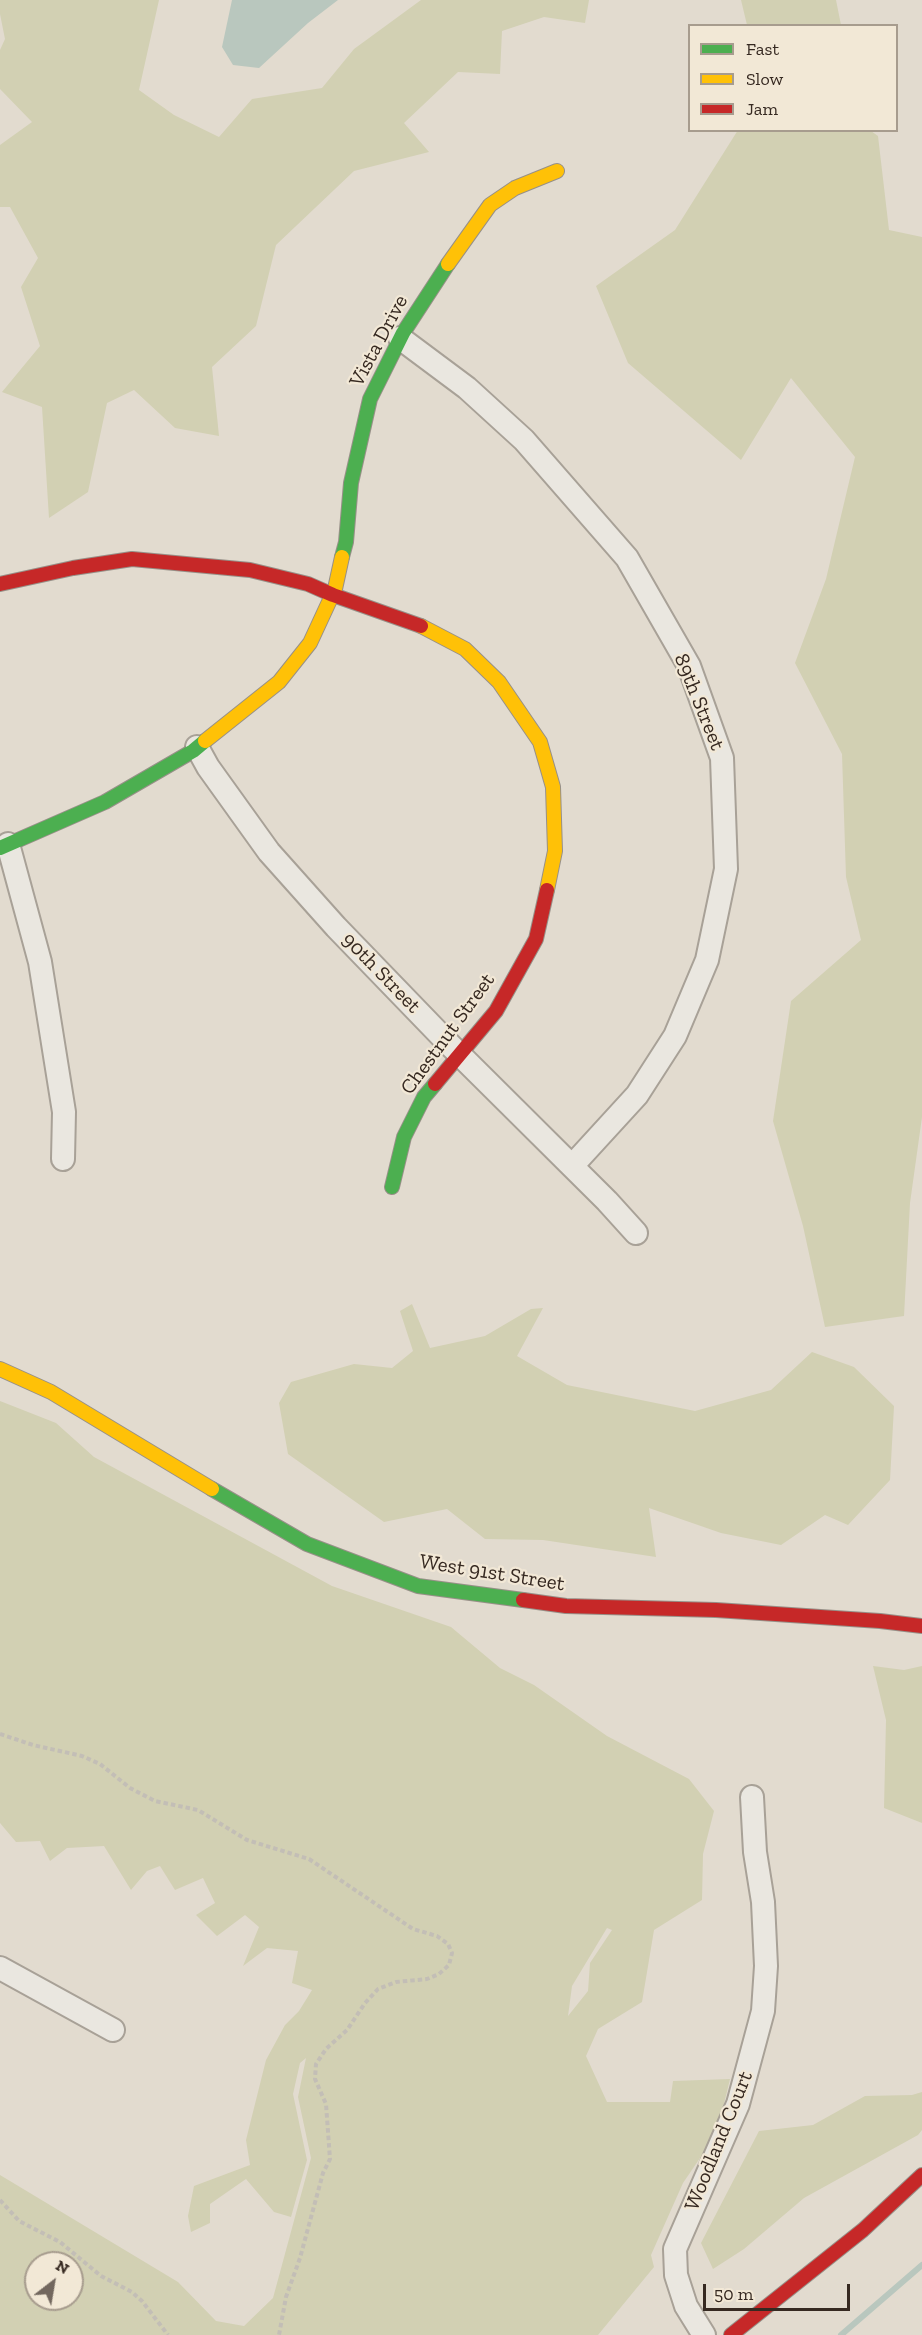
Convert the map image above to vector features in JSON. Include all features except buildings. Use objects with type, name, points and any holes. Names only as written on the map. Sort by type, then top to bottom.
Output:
[{"type":"street","name":"Vista Drive","points":[[4,846],[105,802],[197,747],[279,682],[310,643],[334,592],[346,542],[351,483],[370,399],[400,339],[469,231],[490,205],[515,188],[557,171]]},
{"type":"street","name":"89th Street","points":[[400,339],[467,388],[524,440],[627,558],[689,666],[722,758],[726,869],[708,960],[675,1036],[637,1095],[572,1166]]},
{"type":"street","name":"Chestnut Street","points":[[0,584],[73,568],[132,559],[250,570],[308,584],[425,627],[465,649],[499,682],[540,742],[553,787],[555,851],[536,939],[496,1011],[424,1097],[404,1137],[392,1186]]},
{"type":"street","name":"90th Street","points":[[197,747],[208,767],[269,852],[336,927],[636,1233]]},
{"type":"street","points":[[4,846],[40,962],[64,1112],[63,1159]]},
{"type":"street","name":"West 91st Street","points":[[0,1369],[51,1392],[183,1473],[307,1544],[418,1586],[566,1606],[726,1611],[922,1626]]},
{"type":"street","name":"Woodland Court","points":[[704,2335],[687,2306],[676,2275],[675,2249],[738,2104],[763,2011],[766,1966],[763,1902],[755,1852],[752,1797]]},
{"type":"street","points":[[0,1968],[113,2030]]},
{"type":"street","points":[[731,2335],[863,2230],[922,2175]]},
{"type":"path","points":[[0,1734],[82,1756],[100,1764],[130,1788],[155,1802],[198,1810],[247,1840],[309,1859],[413,1929],[437,1936],[448,1944],[452,1953],[449,1965],[439,1974],[427,1979],[396,1982],[378,1989],[365,2003],[347,2030],[326,2049],[316,2064],[315,2079],[326,2104],[330,2159],[323,2173],[300,2258],[286,2297],[279,2335]]},
{"type":"path","points":[[0,2200],[19,2221],[60,2242],[100,2276],[132,2292],[142,2301],[168,2335]]},
{"type":"shaded area","points":[[0,0],[159,0],[139,90],[174,115],[219,137],[252,99],[322,88],[354,49],[421,0],[589,0],[585,23],[544,17],[502,31],[500,74],[458,72],[404,123],[429,152],[354,171],[276,245],[256,326],[212,367],[219,436],[175,428],[134,390],[107,403],[88,492],[49,518],[42,407],[2,392],[40,346],[21,287],[38,258],[10,207],[0,207],[0,145],[32,122],[0,89],[0,50],[5,39]]},
{"type":"shaded area","points":[[232,0],[338,0],[308,23],[259,68],[233,65],[222,47]]},
{"type":"shaded area","points":[[741,0],[836,0],[841,24],[747,24]]},
{"type":"shaded area","points":[[737,132],[872,132],[878,136],[889,230],[922,237],[922,1117],[910,1203],[904,1316],[825,1327],[803,1226],[773,1121],[791,1001],[861,940],[846,877],[842,754],[795,663],[826,579],[855,457],[791,378],[741,460],[628,363],[596,286],[675,230]]},
{"type":"shaded area","points":[[412,1304],[430,1348],[485,1336],[531,1309],[543,1308],[517,1356],[567,1385],[695,1411],[771,1390],[812,1352],[854,1367],[894,1406],[890,1480],[848,1525],[825,1515],[781,1545],[721,1533],[649,1508],[656,1557],[543,1540],[485,1539],[447,1509],[384,1522],[288,1454],[279,1403],[291,1382],[354,1364],[392,1368],[413,1351],[400,1311]]},
{"type":"shaded area","points":[[0,1401],[56,1423],[94,1457],[332,1586],[451,1627],[500,1668],[534,1685],[607,1736],[689,1779],[714,1811],[703,1854],[702,1900],[654,1930],[642,2002],[598,2029],[586,2056],[607,2102],[670,2102],[673,2081],[730,2079],[717,2133],[683,2183],[651,2255],[654,2267],[598,2335],[0,2335],[0,2175],[178,2282],[216,2321],[244,2326],[273,2298],[311,2158],[298,2097],[306,2058],[300,2063],[293,2094],[307,2160],[291,2217],[274,2212],[246,2179],[210,2204],[210,2223],[191,2232],[188,2216],[194,2186],[250,2165],[246,2140],[266,2060],[285,2025],[299,2011],[312,1990],[292,1983],[298,1951],[267,1948],[243,1966],[259,1927],[245,1915],[217,1936],[196,1915],[215,1903],[203,1878],[175,1890],[160,1866],[147,1871],[131,1890],[104,1846],[67,1848],[50,1861],[40,1841],[16,1842],[0,1823]],"holes":[[[607,1928],[612,1930],[590,1963],[588,1991],[568,2016],[572,1986]]]},
{"type":"shaded area","points":[[873,1666],[904,1670],[922,1666],[922,1823],[884,1808],[886,1720]]},
{"type":"shaded area","points":[[922,2092],[922,2130],[918,2135],[804,2198],[744,2249],[713,2269],[701,2243],[759,2131],[813,2125],[865,2096],[912,2095]]},
{"type":"waterway","points":[[841,2335],[922,2265]]},
{"type":"traffic: fast","points":[[342,557],[346,542],[351,483],[370,399],[403,333],[448,264]]},
{"type":"traffic: fast","points":[[0,848],[105,802],[193,751],[205,741]]},
{"type":"traffic: fast","points":[[392,1187],[404,1137],[424,1097],[435,1084]]},
{"type":"traffic: fast","points":[[212,1489],[307,1544],[418,1586],[523,1600]]},
{"type":"traffic: slow","points":[[448,264],[490,205],[515,188],[557,171]]},
{"type":"traffic: slow","points":[[205,741],[279,682],[310,643],[335,589],[342,557]]},
{"type":"traffic: slow","points":[[421,626],[465,649],[499,682],[540,742],[553,787],[555,851],[547,890]]},
{"type":"traffic: slow","points":[[0,1369],[51,1392],[212,1489]]},
{"type":"traffic: jam","points":[[0,584],[73,568],[132,559],[250,570],[308,584],[421,626]]},
{"type":"traffic: jam","points":[[435,1084],[496,1011],[536,939],[547,890]]},
{"type":"traffic: jam","points":[[523,1600],[566,1606],[716,1610],[922,1626]]},
{"type":"traffic: jam","points":[[731,2335],[863,2230],[922,2175]]}]
